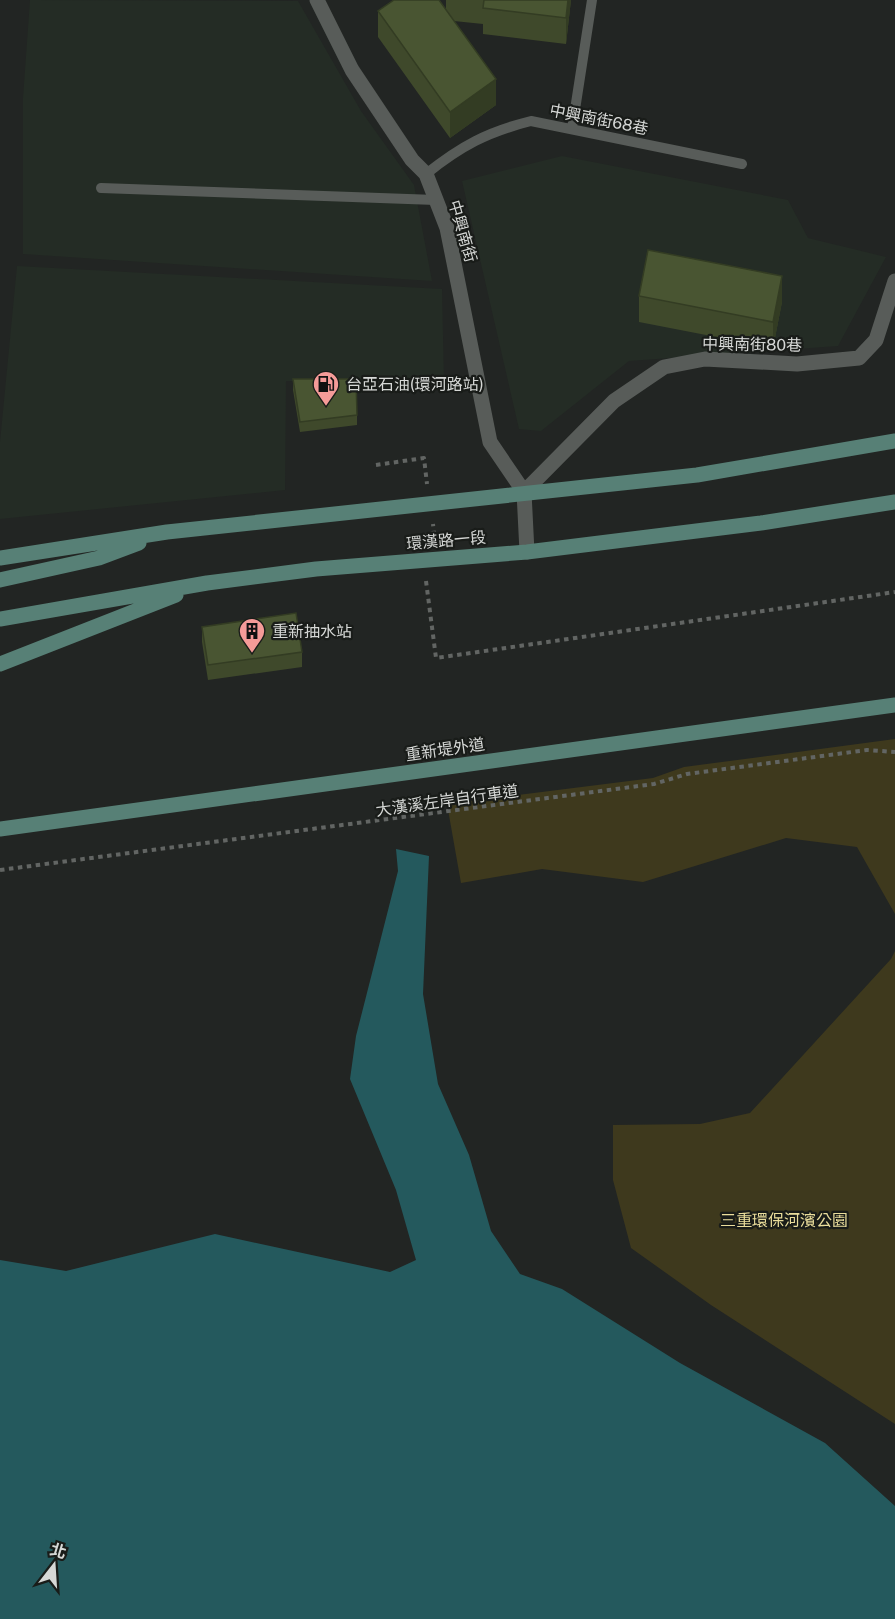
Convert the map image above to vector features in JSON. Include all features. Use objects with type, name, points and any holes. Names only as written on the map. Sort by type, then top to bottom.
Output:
[{"type":"street","name":"中興南街","points":[[317,0],[352,70],[412,160],[426,174],[447,228],[490,442],[524,492]]},
{"type":"street","name":"中興南街80巷","points":[[524,492],[614,401],[664,368],[705,359],[797,364],[859,358],[876,340],[895,281]]},
{"type":"street","points":[[0,558],[167,532],[697,475],[895,441]]},
{"type":"street","points":[[524,492],[527,552]]},
{"type":"street","name":"環漢路一段","points":[[0,619],[207,583],[316,569],[527,552],[761,523],[895,502]]},
{"type":"street","points":[[0,580],[99,558],[167,532]]},
{"type":"street","points":[[0,664],[207,583]]},
{"type":"street","name":"重新堤外道","points":[[0,829],[895,705]]},
{"type":"lane","points":[[572,129],[592,0]]},
{"type":"lane","name":"中興南街68巷","points":[[426,174],[458,148],[508,127],[531,121],[742,164]]},
{"type":"lane","points":[[101,188],[436,200]]},
{"type":"path","points":[[376,465],[424,458]]},
{"type":"path","points":[[436,658],[895,592]]},
{"type":"path","name":"大漢溪左岸自行車道","points":[[0,870],[654,784],[687,774],[867,750],[895,752]]},
{"type":"shaded area","points":[[30,0],[298,1],[361,111],[414,185],[432,281],[23,254],[23,98]]},
{"type":"shaded area","points":[[562,156],[788,200],[808,238],[886,257],[838,346],[629,361],[541,431],[519,429],[462,181]]},
{"type":"shaded area","points":[[17,266],[442,289],[444,382],[286,381],[285,490],[0,519],[0,442]]},
{"type":"green space","points":[[895,739],[895,914],[857,847],[786,838],[643,882],[542,869],[461,883],[447,804],[653,778],[684,767]]},
{"type":"green space","name":"三重環保河濱公園","points":[[895,951],[895,1424],[711,1305],[631,1248],[613,1180],[613,1125],[700,1124],[750,1113],[891,959]]},
{"type":"water","points":[[396,849],[429,856],[423,994],[438,1084],[469,1155],[491,1231],[520,1274],[562,1289],[680,1363],[825,1443],[895,1506],[895,1619],[0,1619],[0,1260],[66,1271],[215,1234],[390,1272],[416,1260],[396,1190],[350,1079],[356,1036],[398,871]]},
{"type":"building","points":[[394,0],[439,0],[496,79],[450,112],[378,11]]},
{"type":"building","points":[[484,0],[568,0],[566,18],[483,8]]},
{"type":"building","points":[[648,250],[782,276],[773,322],[639,296]]},
{"type":"building","name":"台亞石油(環河路站)","points":[[293,379],[356,379],[357,415],[300,422]]},
{"type":"building","name":"重新抽水站","points":[[296,613],[302,652],[208,665],[202,627]]},
{"type":"place","name":"台亞石油(環河路站)","points":[[326,407]]},
{"type":"place","name":"重新抽水站","points":[[252,654]]}]
